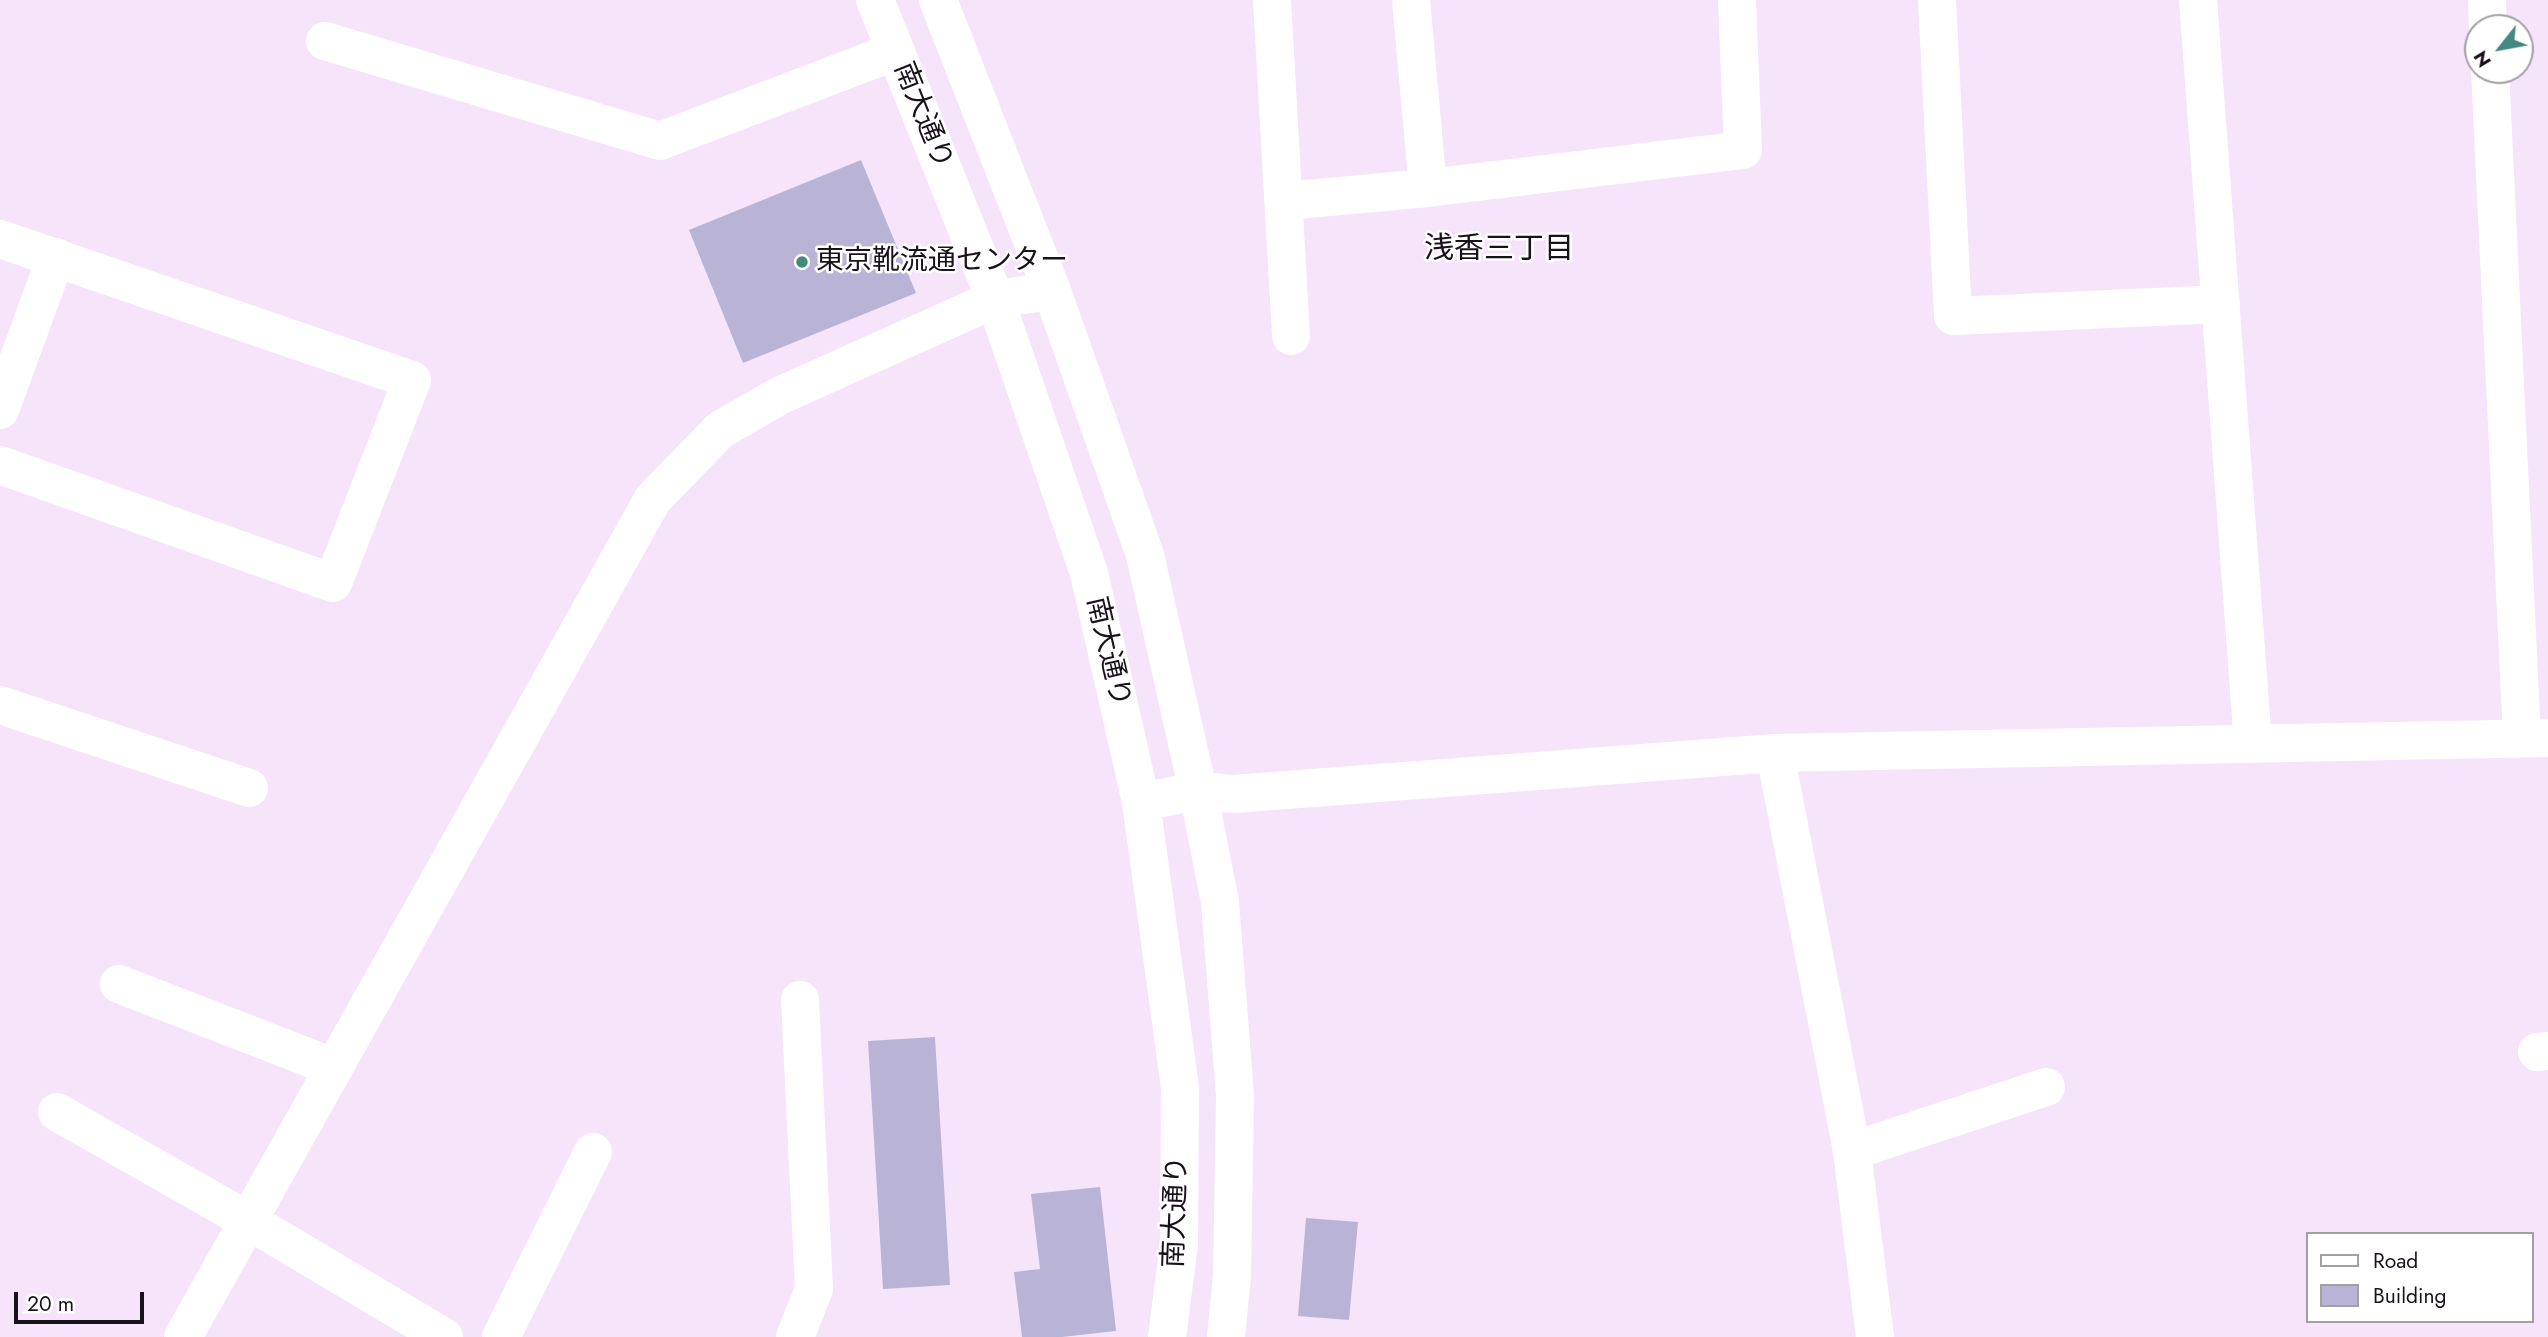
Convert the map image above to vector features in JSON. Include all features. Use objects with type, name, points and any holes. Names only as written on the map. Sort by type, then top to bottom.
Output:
[{"type":"street","name":"南大通り","points":[[875,0],[996,299],[1089,573],[1141,802],[1180,1088],[1179,1244],[1167,1337]]},
{"type":"street","name":"南大通り","points":[[938,0],[1052,291],[1145,555],[1198,791],[1220,902],[1235,1096],[1232,1276],[1226,1337]]},
{"type":"street","points":[[1272,0],[1291,336]]},
{"type":"street","points":[[1410,0],[1428,188]]},
{"type":"street","points":[[1285,201],[1428,188],[1743,150],[1737,0]]},
{"type":"street","points":[[1937,0],[1953,316],[2221,304]]},
{"type":"street","points":[[2198,0],[2253,744]]},
{"type":"street","points":[[325,41],[660,141],[896,51]]},
{"type":"street","points":[[1141,802],[1198,791],[1233,794],[1775,753],[2535,738],[2491,84]]},
{"type":"street","points":[[0,239],[412,380],[333,583],[0,465]]},
{"type":"street","points":[[0,410],[56,257]]},
{"type":"street","points":[[183,1337],[653,499],[720,430],[779,396],[996,299],[1052,291]]},
{"type":"street","points":[[0,705],[249,788]]},
{"type":"street","points":[[1775,753],[1852,1151],[1875,1337]]},
{"type":"street","points":[[119,984],[333,1067]]},
{"type":"street","points":[[795,1337],[814,1289],[800,1000]]},
{"type":"street","points":[[1852,1151],[2046,1087]]},
{"type":"street","points":[[57,1112],[247,1220],[444,1337]]},
{"type":"street","points":[[501,1337],[593,1152]]},
{"type":"building","name":"東京靴流通センター","points":[[861,160],[916,293],[743,363],[689,230]]},
{"type":"building","points":[[935,1037],[950,1285],[883,1289],[868,1041]]},
{"type":"building","points":[[1100,1187],[1116,1331],[1062,1337],[1022,1337],[1014,1272],[1040,1269],[1031,1194]]},
{"type":"building","points":[[1306,1218],[1358,1222],[1349,1320],[1298,1316]]},
{"type":"place","name":"東京靴流通センター","points":[[802,262]]},
{"type":"district","name":"浅香三丁目","points":[[1499,251]]}]
